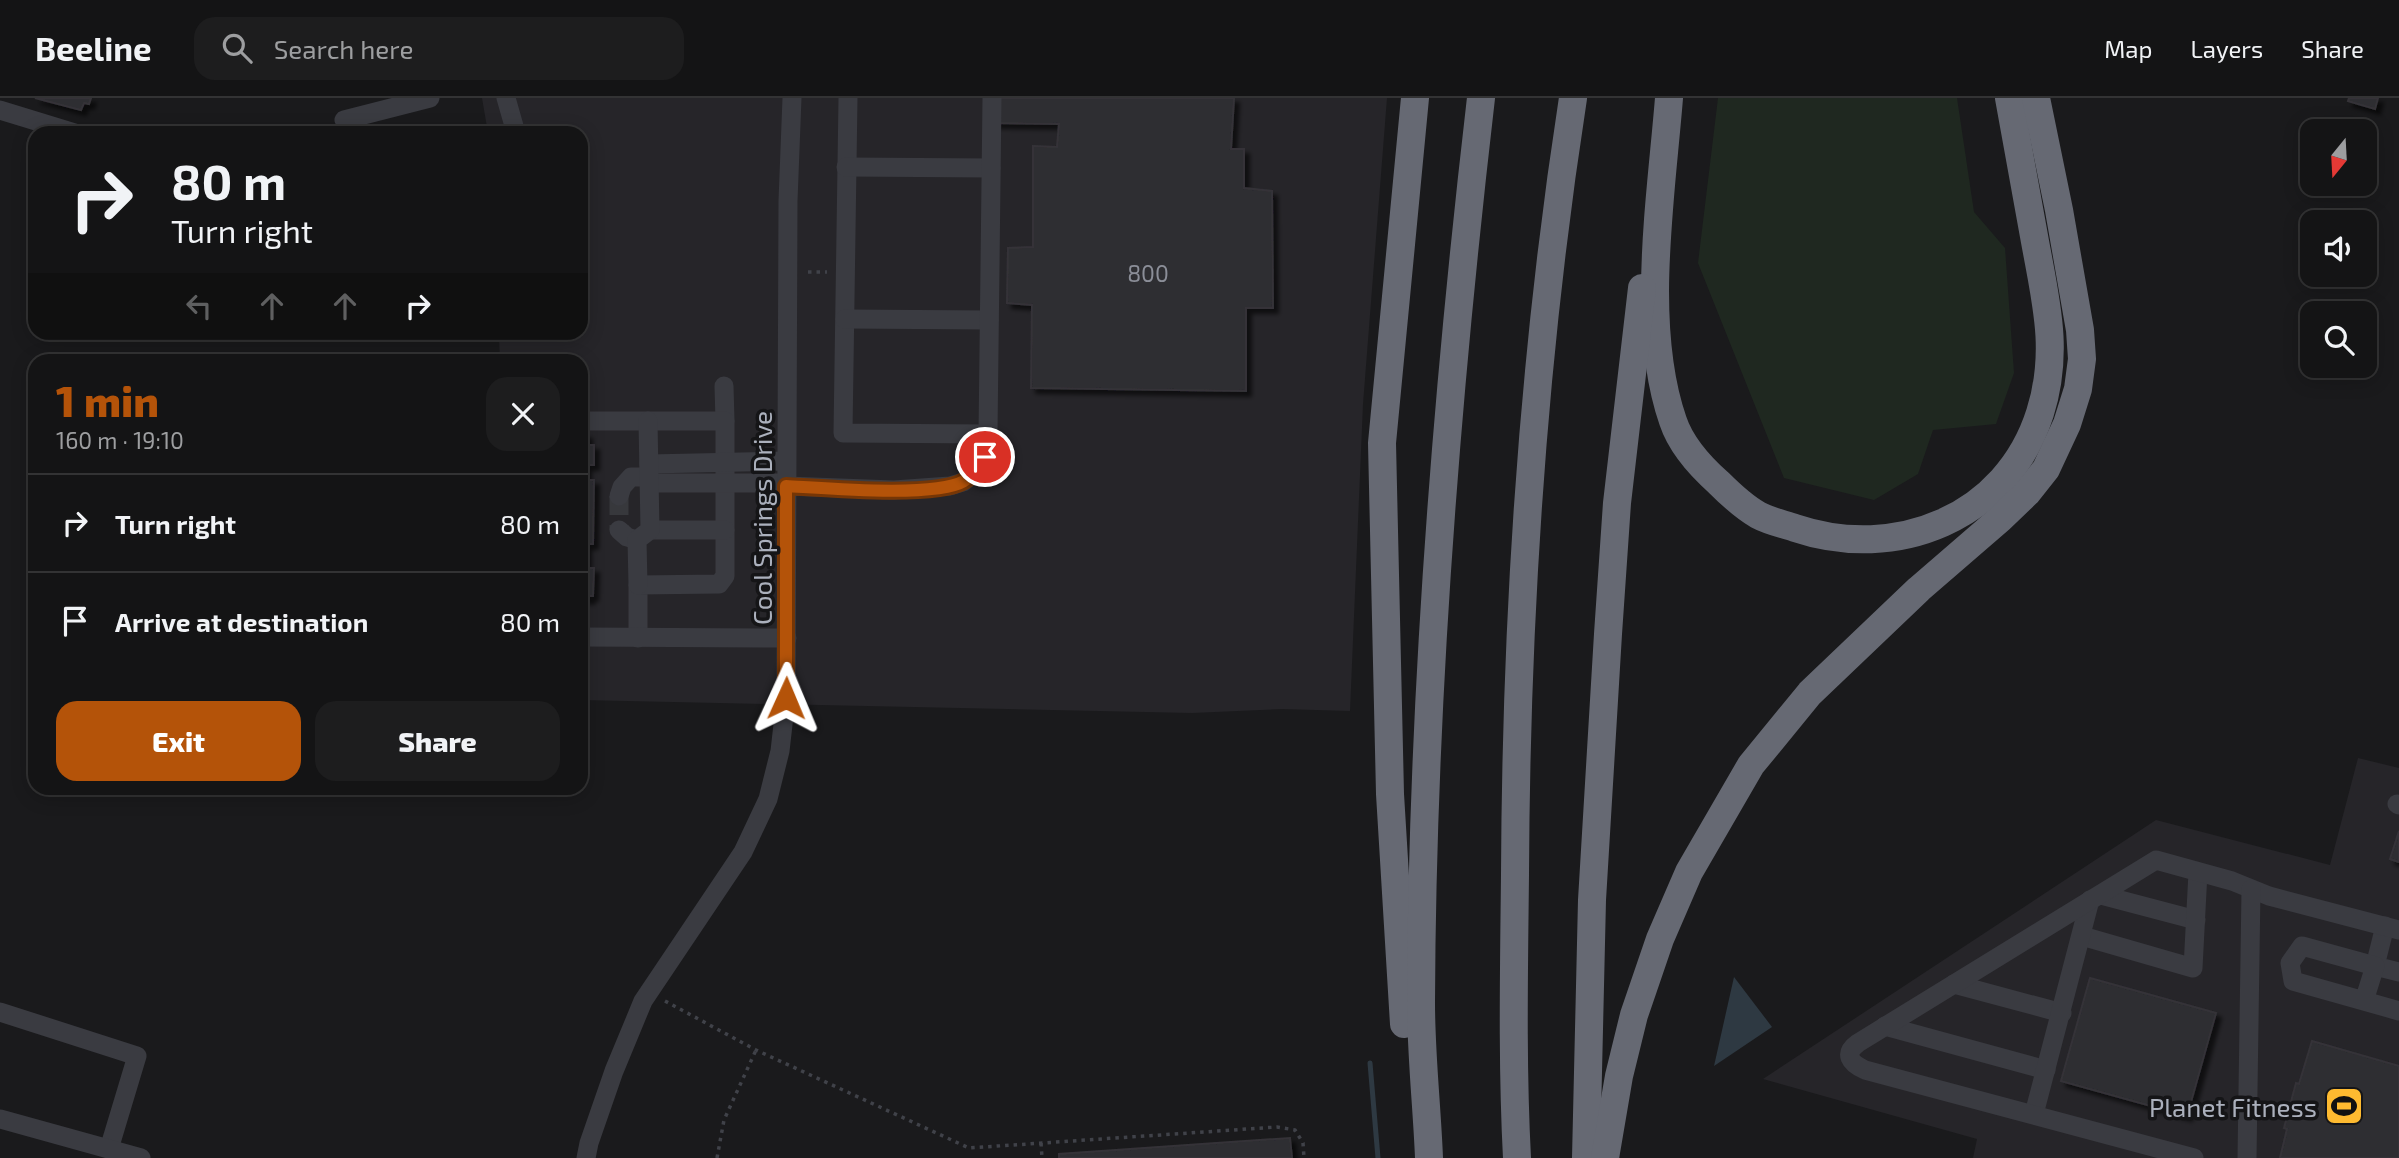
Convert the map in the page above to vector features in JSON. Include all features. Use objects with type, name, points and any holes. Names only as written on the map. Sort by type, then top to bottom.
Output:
[{"type":"highway","points":[[1413,1158],[1390,794],[1382,443],[1415,98]]},
{"type":"highway","points":[[1429,1158],[1421,1006],[1427,718],[1462,265],[1481,98]]},
{"type":"highway","points":[[1517,1158],[1513,1083],[1515,782],[1525,552],[1540,360],[1573,98]]},
{"type":"highway","points":[[1668,98],[1655,279],[1657,356],[1673,423],[1699,464],[1735,498],[1760,516],[1841,540],[1878,540],[1911,535],[1939,524],[1994,491],[2014,466],[2030,439],[2040,413],[2048,380],[2050,328],[2009,98]]},
{"type":"highway","points":[[1586,1158],[1592,900],[1617,503],[1635,336],[1668,98]]},
{"type":"highway","points":[[1605,1158],[1628,1040],[1660,939],[1689,872],[1751,765],[1810,693],[1919,589],[2027,493],[2046,469],[2067,424],[2078,389],[2082,359],[2080,330],[2036,98]]},
{"type":"street","points":[[344,120],[430,98]]},
{"type":"street","points":[[506,98],[514,126]]},
{"type":"street","points":[[776,98],[790,143]]},
{"type":"street","name":"Cool Springs Drive","points":[[584,1153],[643,1001],[743,852],[768,799],[780,751],[786,698],[788,201],[792,98]]},
{"type":"street","points":[[848,98],[844,433],[988,434]]},
{"type":"street","points":[[725,473],[786,484],[894,490],[950,486],[963,482],[981,468],[988,434],[992,98]]},
{"type":"street","points":[[0,110],[52,126]]},
{"type":"street","points":[[846,167],[992,168]]},
{"type":"street","points":[[845,319],[989,320]]},
{"type":"street","points":[[638,585],[719,584],[726,576],[724,386]]},
{"type":"street","points":[[588,421],[724,421]]},
{"type":"street","points":[[638,638],[638,585],[649,475],[648,421]]},
{"type":"street","points":[[619,496],[622,487],[631,477],[725,473],[786,461]]},
{"type":"street","points":[[619,530],[627,537],[725,530]]},
{"type":"street","points":[[588,637],[787,638]]},
{"type":"street","points":[[2194,1158],[1865,1070],[1854,1065],[1848,1055],[1853,1046],[2156,860],[2269,896],[2392,928],[2375,966],[2364,1001]]},
{"type":"street","points":[[2082,936],[2193,968],[2198,872]]},
{"type":"street","points":[[2247,1158],[2251,889]]},
{"type":"street","points":[[2095,897],[2196,920]]},
{"type":"street","points":[[2034,1114],[2095,897]]},
{"type":"street","points":[[2399,972],[2301,946],[2290,963],[2293,982],[2399,1011]]},
{"type":"street","points":[[1954,984],[2062,1013]]},
{"type":"street","points":[[0,1012],[137,1056],[109,1149]]},
{"type":"street","points":[[1885,1026],[2046,1070]]},
{"type":"street","points":[[0,1119],[141,1158]]},
{"type":"path","points":[[808,272],[833,272]]},
{"type":"path","points":[[649,993],[755,1050],[969,1148],[1277,1127],[1295,1130],[1303,1143],[1304,1158]]},
{"type":"path","points":[[717,1158],[724,1120],[755,1050]]},
{"type":"path","points":[[1041,1143],[1042,1158]]},
{"type":"shaded area","points":[[482,98],[1387,98],[1363,404],[1350,711],[1282,709],[1192,713],[588,700],[588,354],[500,354],[499,340],[588,340],[588,126],[487,126]]},
{"type":"shaded area","points":[[1718,98],[1957,98],[1974,212],[2005,248],[2014,373],[1996,424],[1933,430],[1918,474],[1874,500],[1784,478],[1698,263]]},
{"type":"shaded area","points":[[2358,758],[2399,768],[2399,1158],[1973,1158],[1977,1139],[1763,1079],[2156,820],[2330,865]]},
{"type":"shaded area","points":[[1734,977],[1772,1027],[1714,1066]]},
{"type":"building","points":[[35,98],[91,98],[89,104],[84,103],[81,110]]},
{"type":"building","points":[[992,98],[1234,98],[1231,149],[1244,149],[1244,188],[1272,191],[1273,308],[1246,308],[1246,391],[1031,388],[1032,305],[1007,303],[1008,248],[1033,247],[1033,146],[1057,147],[1059,124],[993,123]]},
{"type":"building","points":[[2349,98],[2378,98],[2375,109],[2348,101]]},
{"type":"building","points":[[588,445],[594,445],[594,465],[588,465]]},
{"type":"building","points":[[588,480],[594,480],[593,544],[588,544]]},
{"type":"building","points":[[588,568],[594,568],[593,596],[589,596],[589,599]]},
{"type":"building","points":[[2399,831],[2399,862],[2390,859]]},
{"type":"building","points":[[2090,978],[2216,1013],[2187,1116],[2061,1081]]},
{"type":"building","name":"Planet Fitness","points":[[2312,1041],[2399,1066],[2399,1158],[2280,1158],[2287,1129],[2284,1128],[2296,1083],[2299,1084]]},
{"type":"building","points":[[1290,1138],[1292,1158],[1059,1158],[1059,1154]]},
{"type":"waterway","points":[[1370,1063],[1378,1158]]},
{"type":"tunnel","points":[[619,496],[619,530]]},
{"type":"place","name":"Planet Fitness","points":[[2344,1106]]},
{"type":"route","points":[[786,698],[786,486],[933,489],[963,482],[981,468],[985,457]]}]
